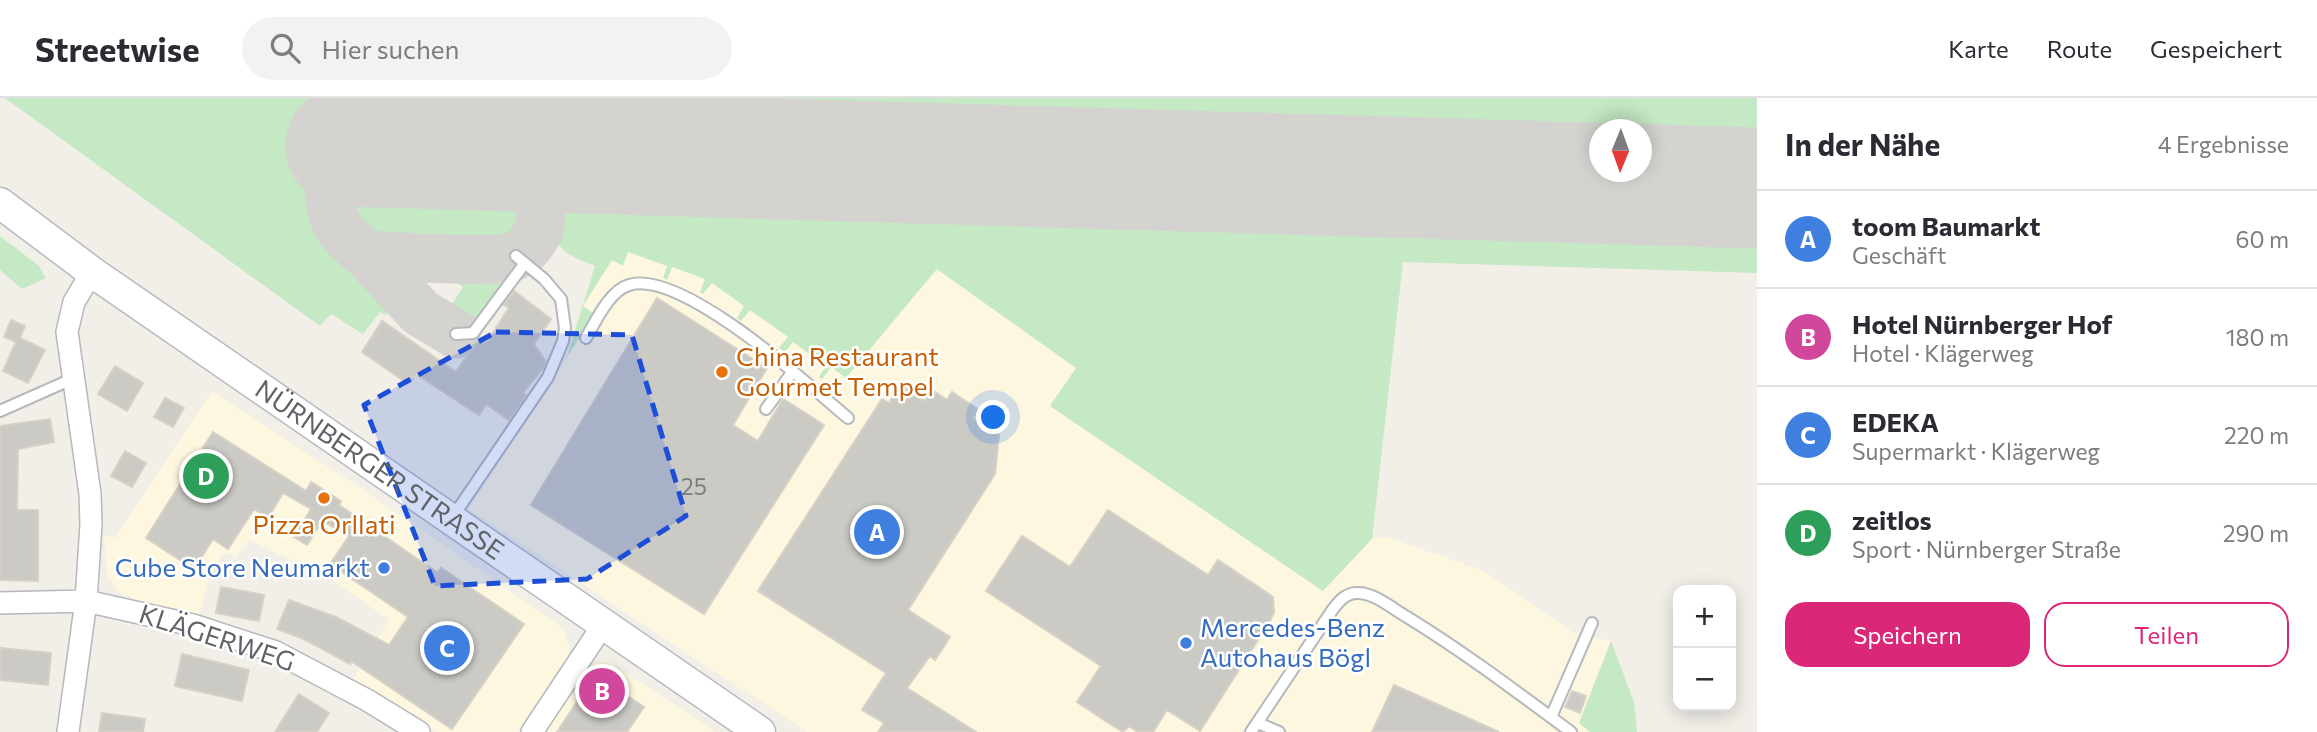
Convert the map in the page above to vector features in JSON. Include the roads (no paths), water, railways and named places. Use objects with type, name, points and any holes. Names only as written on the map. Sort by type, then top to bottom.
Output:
[{"type":"main road","name":"NÜRNBERGER STRASSE","points":[[0,203],[92,272],[760,732]]},
{"type":"street","points":[[68,732],[86,601],[90,495],[67,348],[68,322],[77,296],[92,272]]},
{"type":"street","name":"KLÄGERWEG","points":[[0,603],[86,601],[193,625],[276,652],[367,700],[419,732]]},
{"type":"street","points":[[531,732],[603,625]]},
{"type":"lane","points":[[450,520],[548,377],[563,341],[565,328],[561,299],[516,256]]},
{"type":"lane","points":[[456,334],[473,333],[525,264]]},
{"type":"lane","points":[[586,338],[617,292],[627,285],[652,283],[688,298],[730,323],[793,371],[848,418]]},
{"type":"lane","points":[[766,409],[793,371]]},
{"type":"lane","points":[[0,411],[72,379]]},
{"type":"lane","points":[[1279,732],[1254,727],[1341,600],[1360,593],[1377,598],[1433,633],[1498,676],[1571,732]]},
{"type":"lane","points":[[1551,717],[1592,623]]},
{"type":"place","name":"China Restaurant Gourmet Tempel","points":[[722,372]]},
{"type":"place","name":"zeitlos","points":[[206,476]]},
{"type":"place","name":"Pizza Orllati","points":[[324,498]]},
{"type":"place","name":"toom Baumarkt","points":[[877,532]]},
{"type":"place","name":"Cube Store Neumarkt","points":[[384,568]]},
{"type":"place","name":"Mercedes-Benz Autohaus Bögl","points":[[1186,643]]},
{"type":"place","name":"EDEKA","points":[[447,648]]},
{"type":"place","name":"Hotel Nürnberger Hof","points":[[602,691]]}]
